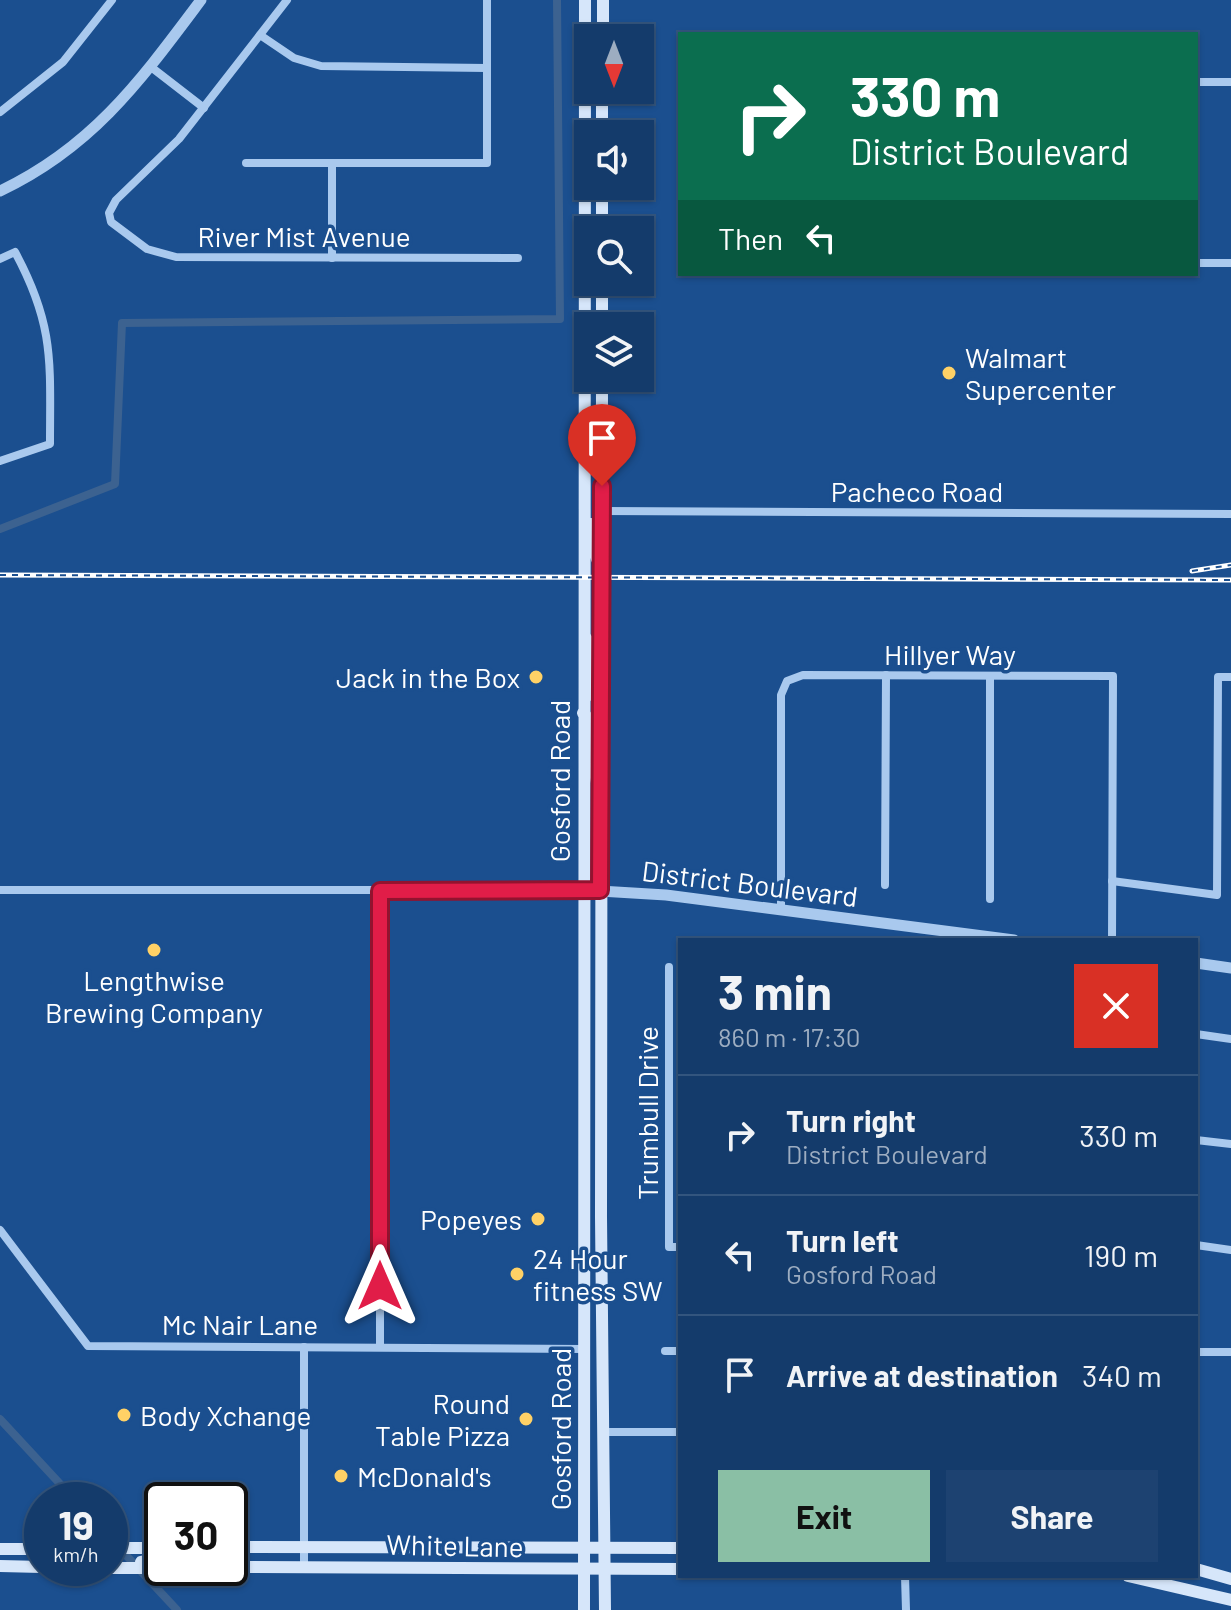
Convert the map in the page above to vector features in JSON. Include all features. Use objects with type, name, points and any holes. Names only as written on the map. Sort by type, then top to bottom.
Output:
[{"type":"main road","name":"Gosford Road","points":[[584,1610],[585,0]]},
{"type":"main road","points":[[603,0],[603,24]]},
{"type":"main road","name":"Gosford Road","points":[[602,392],[600,890],[605,1610]]},
{"type":"main road","points":[[584,437],[592,459],[592,495],[602,511]]},
{"type":"main road","points":[[584,507],[591,518],[593,549],[602,571]]},
{"type":"main road","points":[[584,634],[594,650],[594,703],[602,710]]},
{"type":"main road","points":[[583,713],[592,725],[593,775],[602,796]]},
{"type":"main road","points":[[584,1098],[591,1108],[593,1182],[601,1217]]},
{"type":"main road","points":[[583,1349],[590,1353],[594,1363],[603,1426]]},
{"type":"main road","name":"White Lane","points":[[248,1547],[678,1548]]},
{"type":"main road","points":[[0,1549],[24,1549]]},
{"type":"main road","points":[[0,1566],[24,1567]]},
{"type":"main road","name":"White Lane","points":[[248,1567],[678,1569]]},
{"type":"main road","points":[[1198,1570],[1231,1579]]},
{"type":"main road","points":[[1137,1578],[1231,1600]]},
{"type":"street","points":[[0,112],[63,62],[112,0]]},
{"type":"street","points":[[0,191],[42,169],[88,136],[124,100],[201,0]]},
{"type":"street","points":[[151,67],[204,108],[287,0]]},
{"type":"street","points":[[246,163],[487,163],[487,0]]},
{"type":"street","points":[[260,35],[294,58],[321,66],[487,68]]},
{"type":"street","points":[[1198,82],[1231,82]]},
{"type":"street","name":"River Mist Avenue","points":[[204,108],[159,162],[116,200],[109,213],[111,222],[134,242],[176,257],[518,258]]},
{"type":"street","points":[[332,163],[332,258]]},
{"type":"street","points":[[0,259],[15,252],[38,296],[48,335],[50,444],[0,461]]},
{"type":"street","points":[[1198,263],[1231,263]]},
{"type":"street","name":"Pacheco Road","points":[[602,511],[1231,514]]},
{"type":"street","name":"Hillyer Way","points":[[781,910],[781,695],[787,681],[803,675],[1113,676],[1112,881]]},
{"type":"street","points":[[885,885],[886,675]]},
{"type":"street","points":[[990,676],[990,899]]},
{"type":"street","points":[[1112,938],[1112,881],[1217,895],[1218,677],[1231,677]]},
{"type":"street","name":"District Boulevard","points":[[0,890],[600,890],[781,910],[965,937]]},
{"type":"street","points":[[380,891],[380,1347]]},
{"type":"street","points":[[1198,963],[1231,968]]},
{"type":"street","name":"Trumbull Drive","points":[[669,967],[669,1247],[678,1247]]},
{"type":"street","points":[[1198,1034],[1231,1039]]},
{"type":"street","points":[[669,1072],[678,1073]]},
{"type":"street","points":[[1198,1140],[1231,1144]]},
{"type":"street","name":"Mc Nair Lane","points":[[0,1230],[88,1346],[583,1349]]},
{"type":"street","points":[[1198,1245],[1231,1250]]},
{"type":"street","points":[[304,1347],[304,1566]]},
{"type":"street","points":[[665,1351],[678,1351]]},
{"type":"street","points":[[1198,1352],[1231,1352]]},
{"type":"street","points":[[603,1426],[678,1432]]},
{"type":"street","points":[[905,1578],[906,1610]]},
{"type":"waterway","points":[[0,529],[115,484],[122,323],[560,319],[557,0]]},
{"type":"waterway","points":[[0,1419],[58,1482]]},
{"type":"waterway","points":[[128,1557],[177,1610]]},
{"type":"railway","points":[[1192,571],[1231,565]]},
{"type":"railway","points":[[0,575],[1231,580]]},
{"type":"place","name":"Walmart Supercenter","points":[[949,373]]},
{"type":"place","name":"Jack in the Box","points":[[536,677]]},
{"type":"place","name":"Lengthwise Brewing Company","points":[[154,950]]},
{"type":"place","name":"Popeyes","points":[[538,1219]]},
{"type":"place","name":"24 Hour fitness SW","points":[[517,1274]]},
{"type":"place","name":"Body Xchange","points":[[124,1415]]},
{"type":"place","name":"Round Table Pizza","points":[[526,1419]]},
{"type":"place","name":"McDonald's","points":[[341,1476]]},
{"type":"route","points":[[380,1286],[380,891],[600,890],[602,486]]}]
